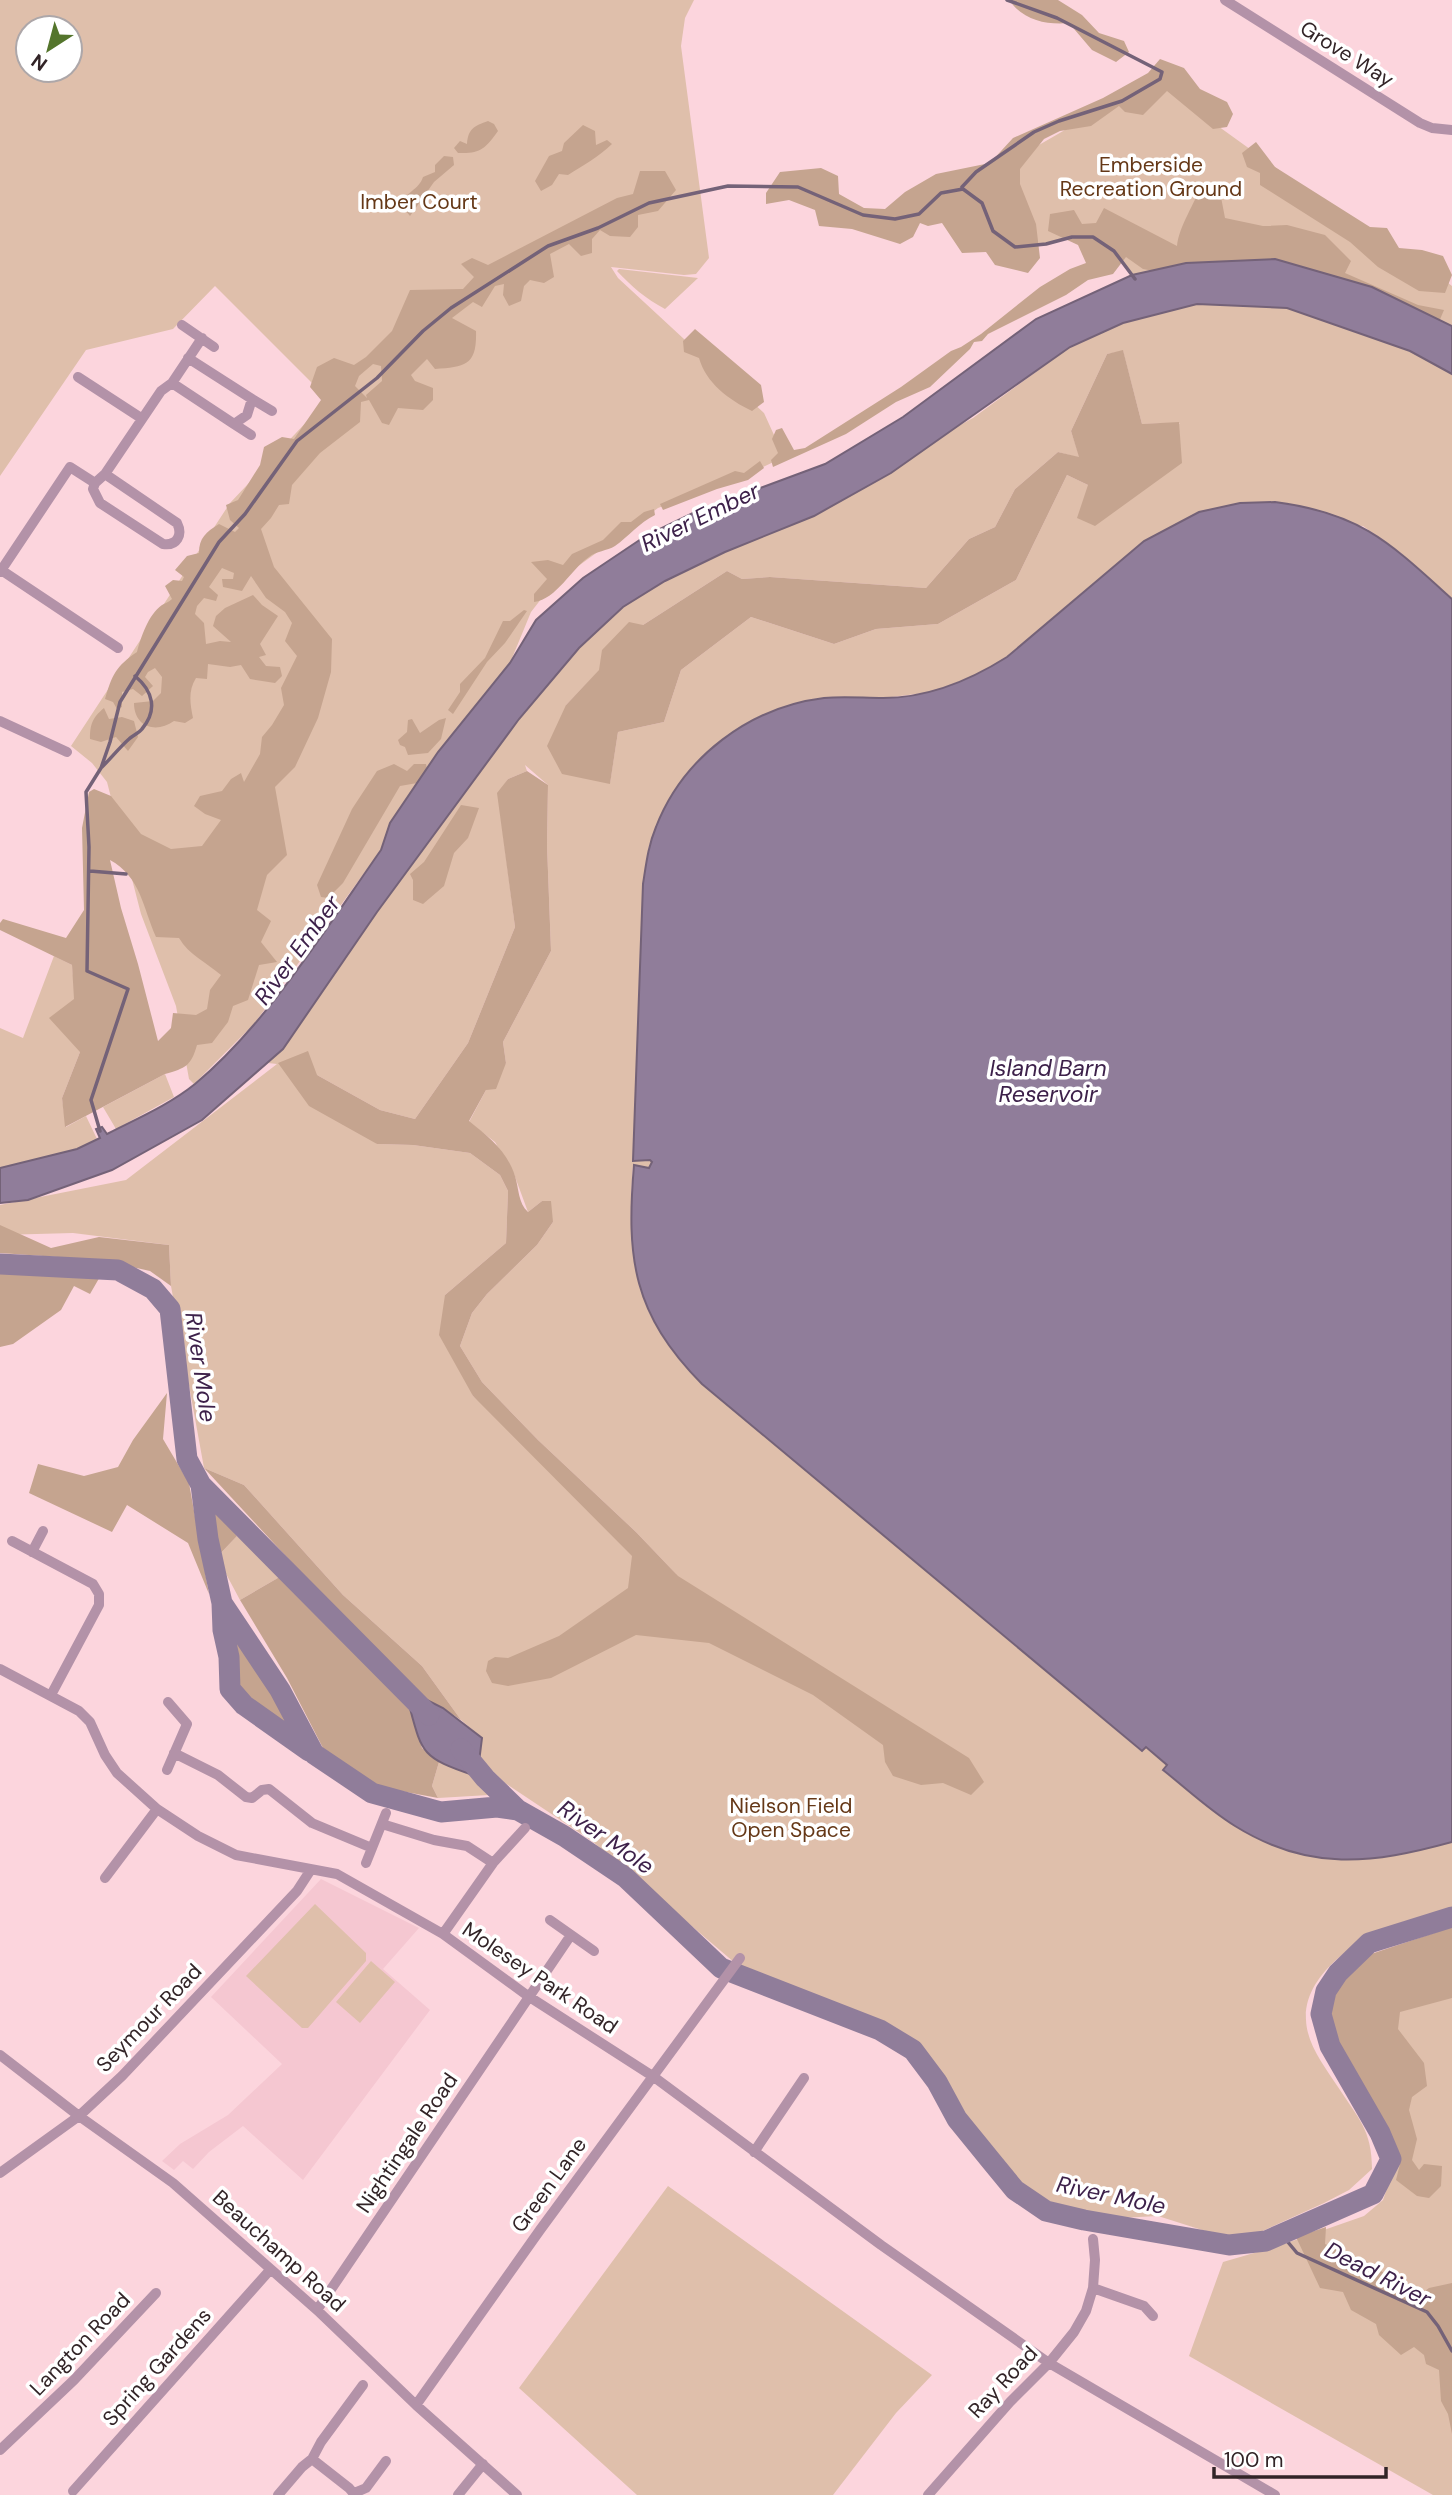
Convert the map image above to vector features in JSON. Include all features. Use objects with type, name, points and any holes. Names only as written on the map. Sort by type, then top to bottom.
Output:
[{"type":"street","name":"Grove Way","points":[[1225,0],[1420,123],[1433,128],[1452,130]]},
{"type":"street","points":[[182,325],[214,347]]},
{"type":"street","points":[[105,474],[177,523],[180,531],[178,539],[163,544],[100,503],[93,489],[160,391],[172,383],[202,338]]},
{"type":"street","points":[[188,358],[272,411]]},
{"type":"street","points":[[78,377],[141,418]]},
{"type":"street","points":[[172,383],[251,435]]},
{"type":"street","points":[[234,425],[247,415],[252,399]]},
{"type":"street","points":[[95,483],[69,467],[1,571],[118,648]]},
{"type":"street","points":[[0,721],[67,752]]},
{"type":"street","points":[[32,1552],[43,1531]]},
{"type":"street","points":[[12,1541],[93,1584],[99,1594],[99,1605],[51,1695]]},
{"type":"street","name":"Molesey Park Road","points":[[0,1669],[79,1711],[90,1722],[105,1755],[117,1773],[158,1808],[198,1836],[236,1855],[337,1874],[443,1934],[528,1996],[654,2077],[754,2152],[1049,2362],[1275,2495]]},
{"type":"street","points":[[167,1770],[187,1724],[168,1702]]},
{"type":"street","points":[[174,1753],[218,1775],[246,1797],[252,1798],[262,1790],[269,1789],[312,1823],[372,1848]]},
{"type":"street","points":[[105,1878],[158,1808]]},
{"type":"street","points":[[366,1863],[384,1819],[434,1840],[467,1846],[493,1863]]},
{"type":"street","points":[[443,1934],[493,1863],[525,1828]]},
{"type":"street","name":"Seymour Road","points":[[0,2174],[79,2116],[122,2076],[298,1891],[310,1871]]},
{"type":"street","points":[[550,1920],[594,1951]]},
{"type":"street","name":"Nightingale Road","points":[[317,2310],[571,1935]]},
{"type":"street","name":"Green Lane","points":[[416,2405],[540,2230],[738,1960]]},
{"type":"street","name":"Beauchamp Road","points":[[0,2055],[173,2183],[317,2310],[416,2405],[517,2495]]},
{"type":"street","points":[[754,2152],[804,2078]]},
{"type":"street","name":"Ray Road","points":[[928,2495],[1074,2332],[1086,2311],[1093,2288],[1093,2239]]},
{"type":"street","name":"Spring Gardens","points":[[73,2491],[270,2270]]},
{"type":"street","points":[[1093,2288],[1144,2306],[1153,2316]]},
{"type":"street","name":"Langton Road","points":[[0,2450],[74,2380],[156,2293]]},
{"type":"street","points":[[278,2495],[312,2459],[321,2442],[363,2385]]},
{"type":"street","points":[[312,2459],[354,2494],[366,2488],[386,2461]]},
{"type":"street","points":[[458,2495],[483,2464]]},
{"type":"shaded area","points":[[321,1879],[419,1928],[383,1969],[430,2010],[303,2180],[243,2126],[209,2152],[193,2169],[183,2161],[174,2170],[162,2161],[180,2144],[228,2115],[282,2064],[211,1997]]},
{"type":"green space","name":"Imber Court","points":[[0,0],[694,0],[685,18],[681,46],[709,258],[696,274],[611,267],[618,278],[764,413],[784,457],[742,477],[658,508],[577,567],[545,594],[531,612],[510,663],[438,753],[390,823],[381,850],[254,1024],[194,1084],[189,1079],[176,1006],[141,914],[107,782],[92,763],[71,746],[230,503],[328,399],[215,286],[173,329],[86,350],[0,476]]},
{"type":"green space","points":[[1009,0],[1058,0],[1082,15],[1099,33],[1124,41],[1129,52],[1116,62],[1092,50],[1069,23],[1052,23],[1028,17]]},
{"type":"green space","points":[[1160,59],[1184,68],[1200,89],[1227,102],[1233,114],[1227,127],[1213,129],[1167,91],[1143,115],[1125,112],[1119,106],[1091,126],[1060,131],[1044,139],[1020,169],[1020,184],[1036,224],[1040,258],[1028,273],[995,265],[986,252],[962,253],[942,223],[928,226],[920,223],[913,237],[900,244],[852,229],[819,226],[815,210],[789,200],[766,204],[766,193],[780,172],[821,168],[838,176],[839,194],[864,208],[885,209],[905,192],[936,174],[990,163],[1013,138],[1103,98],[1148,73]]},
{"type":"green space","name":"Emberside Recreation Ground","points":[[1160,75],[1211,121],[1416,269],[1443,279],[1452,286],[1452,326],[1372,287],[1186,263],[1132,275],[1114,251],[1072,237],[1046,244],[1015,247],[963,189]]},
{"type":"green space","points":[[488,121],[494,124],[498,131],[489,142],[472,153],[458,153],[454,148],[460,141],[467,144],[473,129]]},
{"type":"green space","points":[[583,125],[595,131],[596,145],[607,140],[612,144],[568,175],[559,174],[552,185],[541,191],[535,181],[549,156],[562,151],[564,143]]},
{"type":"green space","points":[[1256,142],[1275,167],[1370,227],[1387,228],[1399,248],[1422,250],[1443,256],[1452,275],[1445,293],[1419,291],[1378,267],[1350,242],[1260,185],[1260,173],[1247,167],[1242,153]]},
{"type":"green space","points":[[444,156],[453,157],[454,165],[434,182],[410,216],[401,205],[403,201],[423,177],[435,172],[435,165]]},
{"type":"green space","points":[[640,171],[665,171],[676,190],[658,211],[638,215],[638,227],[630,237],[610,236],[600,230],[592,239],[592,253],[581,256],[569,244],[550,254],[554,277],[544,283],[530,280],[524,286],[521,301],[509,306],[503,295],[504,284],[495,286],[482,307],[473,302],[452,318],[476,331],[474,351],[468,362],[455,367],[435,369],[427,359],[411,375],[415,381],[433,388],[433,400],[423,410],[398,408],[389,425],[382,423],[369,400],[361,402],[360,422],[320,453],[292,485],[289,504],[279,505],[261,529],[274,567],[332,639],[331,672],[318,718],[295,767],[275,787],[287,855],[267,875],[257,910],[271,921],[261,942],[277,962],[259,965],[248,1000],[233,1006],[228,1022],[212,1043],[197,1045],[187,1065],[65,1127],[62,1098],[80,1052],[49,1018],[74,999],[72,965],[0,930],[0,923],[3,919],[66,938],[84,910],[82,828],[89,792],[94,789],[111,796],[141,834],[171,849],[202,846],[221,820],[194,806],[200,796],[222,791],[231,779],[241,773],[244,782],[260,754],[262,737],[284,705],[281,688],[297,656],[285,641],[292,623],[285,612],[266,598],[251,576],[242,591],[223,587],[222,579],[233,579],[234,573],[222,568],[209,587],[218,595],[216,601],[204,598],[197,606],[195,614],[204,623],[206,644],[231,642],[213,626],[216,616],[225,608],[253,595],[278,616],[260,644],[266,655],[259,657],[266,666],[280,667],[282,676],[275,683],[250,679],[241,665],[230,667],[208,664],[207,679],[196,678],[192,688],[193,718],[185,723],[174,721],[160,727],[147,726],[138,718],[134,703],[153,701],[161,693],[162,677],[155,668],[145,677],[153,686],[142,696],[133,689],[122,692],[122,707],[117,709],[113,702],[105,699],[116,672],[137,652],[153,614],[172,599],[165,586],[173,580],[182,581],[184,577],[175,570],[187,556],[199,553],[202,539],[210,530],[219,524],[235,532],[239,528],[230,520],[226,505],[238,500],[260,465],[264,447],[282,437],[294,439],[321,400],[310,387],[317,367],[334,358],[354,365],[366,357],[392,331],[410,290],[463,289],[474,277],[461,264],[472,258],[488,265],[617,198],[633,194]],"holes":[[[373,364],[381,366],[382,381],[366,395],[367,398],[355,386],[359,376]],[[110,860],[135,884],[156,937],[179,938],[193,954],[221,975],[210,990],[207,1009],[196,1015],[173,1013],[171,1028],[158,1041]]]},
{"type":"green space","points":[[1203,182],[1221,197],[1225,218],[1263,226],[1287,225],[1325,235],[1351,261],[1345,273],[1418,305],[1444,310],[1438,324],[1143,269],[1126,257],[1113,274],[1088,280],[1066,295],[988,334],[982,341],[974,342],[930,387],[896,402],[846,434],[773,467],[771,460],[778,453],[772,439],[776,430],[782,428],[794,450],[805,448],[981,334],[1040,287],[1086,263],[1078,245],[1048,231],[1050,214],[1074,210],[1082,224],[1096,223],[1104,208],[1177,246],[1184,222]]},
{"type":"green space","points":[[619,269],[698,278],[665,309],[633,287],[617,271]]},
{"type":"green space","name":"Nielson Field Open Space","points":[[1197,304],[1287,308],[1410,351],[1452,374],[1452,599],[1401,553],[1363,526],[1199,512],[1144,541],[1007,657],[983,672],[932,692],[884,698],[857,697],[758,717],[708,751],[677,787],[649,846],[643,884],[633,1160],[652,1162],[650,1168],[633,1165],[631,1229],[639,1284],[648,1309],[661,1334],[679,1359],[702,1384],[1141,1751],[1145,1747],[1168,1765],[1163,1771],[1217,1813],[1263,1841],[1316,1857],[1368,1859],[1452,1842],[1452,1909],[1400,1923],[1353,1947],[1324,1972],[1308,2003],[1307,2029],[1313,2047],[1367,2134],[1372,2169],[1349,2190],[1324,2203],[1256,2234],[1236,2238],[1221,2236],[1158,2216],[1119,2218],[1054,2204],[1028,2188],[1002,2164],[966,2122],[939,2068],[904,2033],[869,2022],[735,1963],[592,1841],[505,1783],[480,1759],[482,1738],[461,1720],[422,1666],[343,1595],[244,1485],[204,1468],[171,1286],[169,1245],[73,1233],[0,1235],[0,1205],[126,1180],[277,1064],[268,1063],[287,1044],[377,912],[519,719],[579,648],[623,607],[665,581],[725,552],[973,418],[1070,347],[1123,323]],"holes":[[[1123,351],[1142,424],[1180,423],[1088,485],[1067,475],[1016,580],[938,624],[876,629],[834,644],[751,617],[681,670],[664,722],[618,732],[610,783],[566,705],[643,625],[727,571],[742,579],[770,577],[926,588],[969,539],[995,527],[1015,489],[1058,452],[1080,458],[1071,431],[1107,354]],[[525,765],[548,785],[551,951],[503,1042],[506,1063],[486,1090],[469,1122],[495,1142],[514,1174],[528,1212],[542,1201],[553,1222],[537,1245],[487,1294],[472,1313],[460,1346],[482,1382],[676,1574],[473,1396],[445,1295],[506,1243],[508,1191],[500,1175],[470,1153],[413,1145],[377,1144],[317,1075],[380,1110],[415,1119],[468,1043],[515,927],[498,794],[508,779],[527,771]]]},
{"type":"green space","points":[[695,329],[761,385],[764,402],[752,411],[735,402],[713,383],[699,358],[684,352],[683,341]]},
{"type":"green space","points":[[1123,350],[1142,424],[1179,422],[1182,463],[1095,526],[1077,518],[1088,485],[1067,475],[1016,580],[938,624],[876,629],[834,644],[751,617],[681,670],[664,722],[618,732],[610,784],[562,774],[547,746],[566,705],[599,670],[602,650],[629,622],[643,625],[727,571],[742,579],[770,577],[926,588],[969,539],[995,527],[1015,489],[1058,452],[1079,457],[1071,431],[1107,354]]},
{"type":"green space","points":[[760,461],[764,468],[748,480],[663,510],[660,504],[735,471],[744,473]]},
{"type":"green space","points":[[654,509],[655,515],[612,548],[592,555],[582,562],[557,590],[534,602],[534,594],[547,579],[531,562],[548,560],[563,565],[572,554],[603,540],[621,522],[631,522],[644,512]]},
{"type":"green space","points":[[524,610],[527,611],[505,643],[487,662],[453,714],[448,710],[460,692],[460,684],[485,658],[503,621],[510,621]]},
{"type":"green space","points":[[104,708],[109,719],[122,717],[134,721],[138,737],[128,751],[116,737],[101,742],[90,739],[92,722]]},
{"type":"green space","points":[[446,718],[441,739],[428,753],[408,755],[405,747],[400,745],[398,740],[407,732],[408,720],[412,719],[420,733]]},
{"type":"green space","points":[[394,764],[407,771],[414,764],[426,764],[428,775],[423,782],[400,786],[343,883],[328,898],[321,897],[317,885],[352,809],[377,771]]},
{"type":"green space","points":[[527,771],[548,785],[551,951],[503,1042],[506,1063],[496,1089],[486,1090],[469,1121],[490,1139],[507,1159],[528,1212],[542,1201],[551,1201],[553,1222],[537,1245],[487,1294],[472,1313],[460,1346],[482,1382],[678,1576],[969,1758],[984,1782],[971,1795],[943,1783],[921,1785],[893,1776],[885,1762],[883,1745],[813,1695],[709,1643],[636,1635],[551,1678],[508,1686],[492,1683],[486,1671],[488,1661],[495,1657],[508,1658],[559,1636],[628,1588],[632,1556],[473,1396],[439,1335],[445,1295],[506,1243],[508,1191],[500,1175],[470,1153],[413,1145],[377,1144],[309,1106],[278,1063],[308,1051],[317,1075],[380,1110],[415,1119],[468,1043],[515,927],[497,793],[508,779]]},
{"type":"green space","points":[[461,805],[479,808],[468,838],[454,853],[444,886],[423,904],[413,900],[413,880],[410,874],[424,862]]},
{"type":"green space","points":[[54,956],[72,965],[80,1052],[62,1098],[66,1127],[86,1116],[97,1139],[77,1149],[0,1168],[0,1028],[23,1038]]},
{"type":"green space","points":[[165,1074],[174,1097],[116,1129],[103,1107]]},
{"type":"green space","points":[[0,1225],[51,1248],[99,1237],[169,1245],[171,1286],[150,1271],[101,1260],[0,1253]]},
{"type":"green space","points":[[0,1272],[101,1275],[90,1294],[74,1286],[61,1310],[13,1344],[0,1347]]},
{"type":"green space","points":[[167,1393],[163,1439],[189,1483],[209,1594],[188,1543],[127,1505],[112,1532],[29,1493],[38,1464],[84,1476],[118,1467],[133,1440]]},
{"type":"green space","points":[[204,1468],[244,1485],[343,1595],[422,1666],[461,1720],[413,1693]]},
{"type":"green space","points":[[211,1504],[237,1536],[217,1557]]},
{"type":"green space","points":[[237,1536],[283,1575],[240,1600],[217,1557]]},
{"type":"green space","points":[[283,1575],[408,1701],[422,1748],[439,1762],[432,1786],[438,1798],[390,1789],[362,1779],[324,1750],[287,1678],[240,1600]]},
{"type":"green space","points":[[230,1624],[297,1735],[238,1687]]},
{"type":"green space","points":[[439,1762],[473,1775],[489,1795],[438,1798],[432,1786]]},
{"type":"green space","points":[[315,1904],[366,1953],[366,1961],[308,2028],[302,2028],[246,1976]]},
{"type":"green space","points":[[1452,1927],[1452,1998],[1400,2012],[1398,2029],[1424,2063],[1427,2086],[1412,2097],[1409,2110],[1417,2139],[1412,2160],[1419,2170],[1424,2164],[1442,2166],[1441,2186],[1429,2198],[1417,2196],[1396,2180],[1400,2164],[1376,2108],[1337,2048],[1328,2008],[1341,1978],[1371,1954]]},
{"type":"green space","points":[[1452,1935],[1452,2495],[1433,2495],[1189,2356],[1223,2262],[1364,2216],[1383,2200],[1396,2162],[1388,2120],[1345,2029]]},
{"type":"green space","points":[[371,1961],[395,1982],[360,2023],[336,2002]]},
{"type":"green space","points":[[668,2186],[932,2375],[896,2413],[833,2495],[637,2495],[519,2388]]},
{"type":"green space","points":[[1326,2227],[1325,2244],[1370,2263],[1417,2297],[1429,2288],[1452,2283],[1452,2434],[1448,2414],[1441,2401],[1439,2370],[1426,2364],[1424,2355],[1414,2347],[1401,2355],[1379,2335],[1376,2324],[1351,2310],[1343,2292],[1320,2288],[1296,2237]]},
{"type":"water","name":"River Ember","points":[[1275,259],[1372,287],[1452,326],[1452,374],[1410,351],[1287,308],[1197,304],[1123,323],[1070,347],[891,473],[814,516],[725,552],[665,581],[623,607],[579,648],[519,719],[377,912],[283,1049],[202,1120],[112,1170],[28,1200],[0,1203],[0,1168],[77,1149],[100,1138],[96,1129],[102,1127],[107,1134],[174,1099],[195,1084],[247,1033],[295,973],[381,850],[390,823],[438,752],[510,663],[536,620],[583,578],[647,535],[693,513],[825,464],[903,417],[1036,319],[1132,275],[1186,263]]},
{"type":"water","name":"Island Barn Reservoir","points":[[1275,502],[1305,507],[1352,523],[1391,547],[1452,599],[1452,1842],[1368,1859],[1315,1857],[1289,1851],[1262,1841],[1216,1813],[1163,1770],[1167,1765],[1146,1747],[1142,1751],[702,1384],[661,1333],[648,1309],[639,1284],[632,1229],[634,1165],[649,1168],[652,1162],[633,1161],[643,884],[649,848],[656,827],[683,779],[722,740],[745,724],[770,712],[797,703],[831,697],[883,698],[916,695],[948,687],[978,674],[1007,657],[1144,541],[1199,512],[1240,503]]},
{"type":"water","points":[[413,1693],[443,1708],[482,1738],[478,1770],[473,1775],[442,1763],[426,1751],[408,1701]]},
{"type":"waterway","points":[[962,187],[976,172],[1034,132],[1122,101],[1160,79],[1162,72],[1057,18],[1007,0]]},
{"type":"waterway","points":[[100,1131],[91,1100],[128,989],[87,971],[89,847],[86,792],[101,768],[120,702],[219,542],[245,514],[297,441],[377,378],[423,331],[451,308],[548,246],[598,228],[649,203],[728,186],[798,187],[863,215],[895,219],[919,214],[941,193],[963,189],[982,203],[993,231],[1015,247],[1046,244],[1072,237],[1093,237],[1114,251],[1135,279]]},
{"type":"waterway","points":[[102,767],[141,730],[150,715],[152,708],[149,694],[135,676]]},
{"type":"waterway","points":[[90,871],[126,874]]},
{"type":"waterway","name":"River Mole","points":[[0,1264],[118,1270],[153,1289],[170,1309],[187,1459],[201,1485],[429,1715]]},
{"type":"waterway","name":"River Mole","points":[[201,1485],[208,1539],[222,1603],[280,1690],[314,1754],[372,1793],[441,1812],[497,1807],[518,1810]]},
{"type":"waterway","points":[[222,1603],[230,1689],[244,1705],[309,1751]]},
{"type":"waterway","name":"River Mole","points":[[461,1749],[485,1778],[518,1810],[564,1836],[625,1877],[721,1968],[880,2030],[913,2050],[937,2082],[957,2119],[1015,2190],[1046,2211],[1229,2245],[1266,2241],[1373,2194],[1391,2159],[1380,2133],[1330,2046],[1321,2014],[1326,1991],[1338,1973],[1369,1943],[1452,1917]]},
{"type":"waterway","name":"Dead River","points":[[1282,2235],[1297,2253],[1427,2312],[1452,2351]]}]
